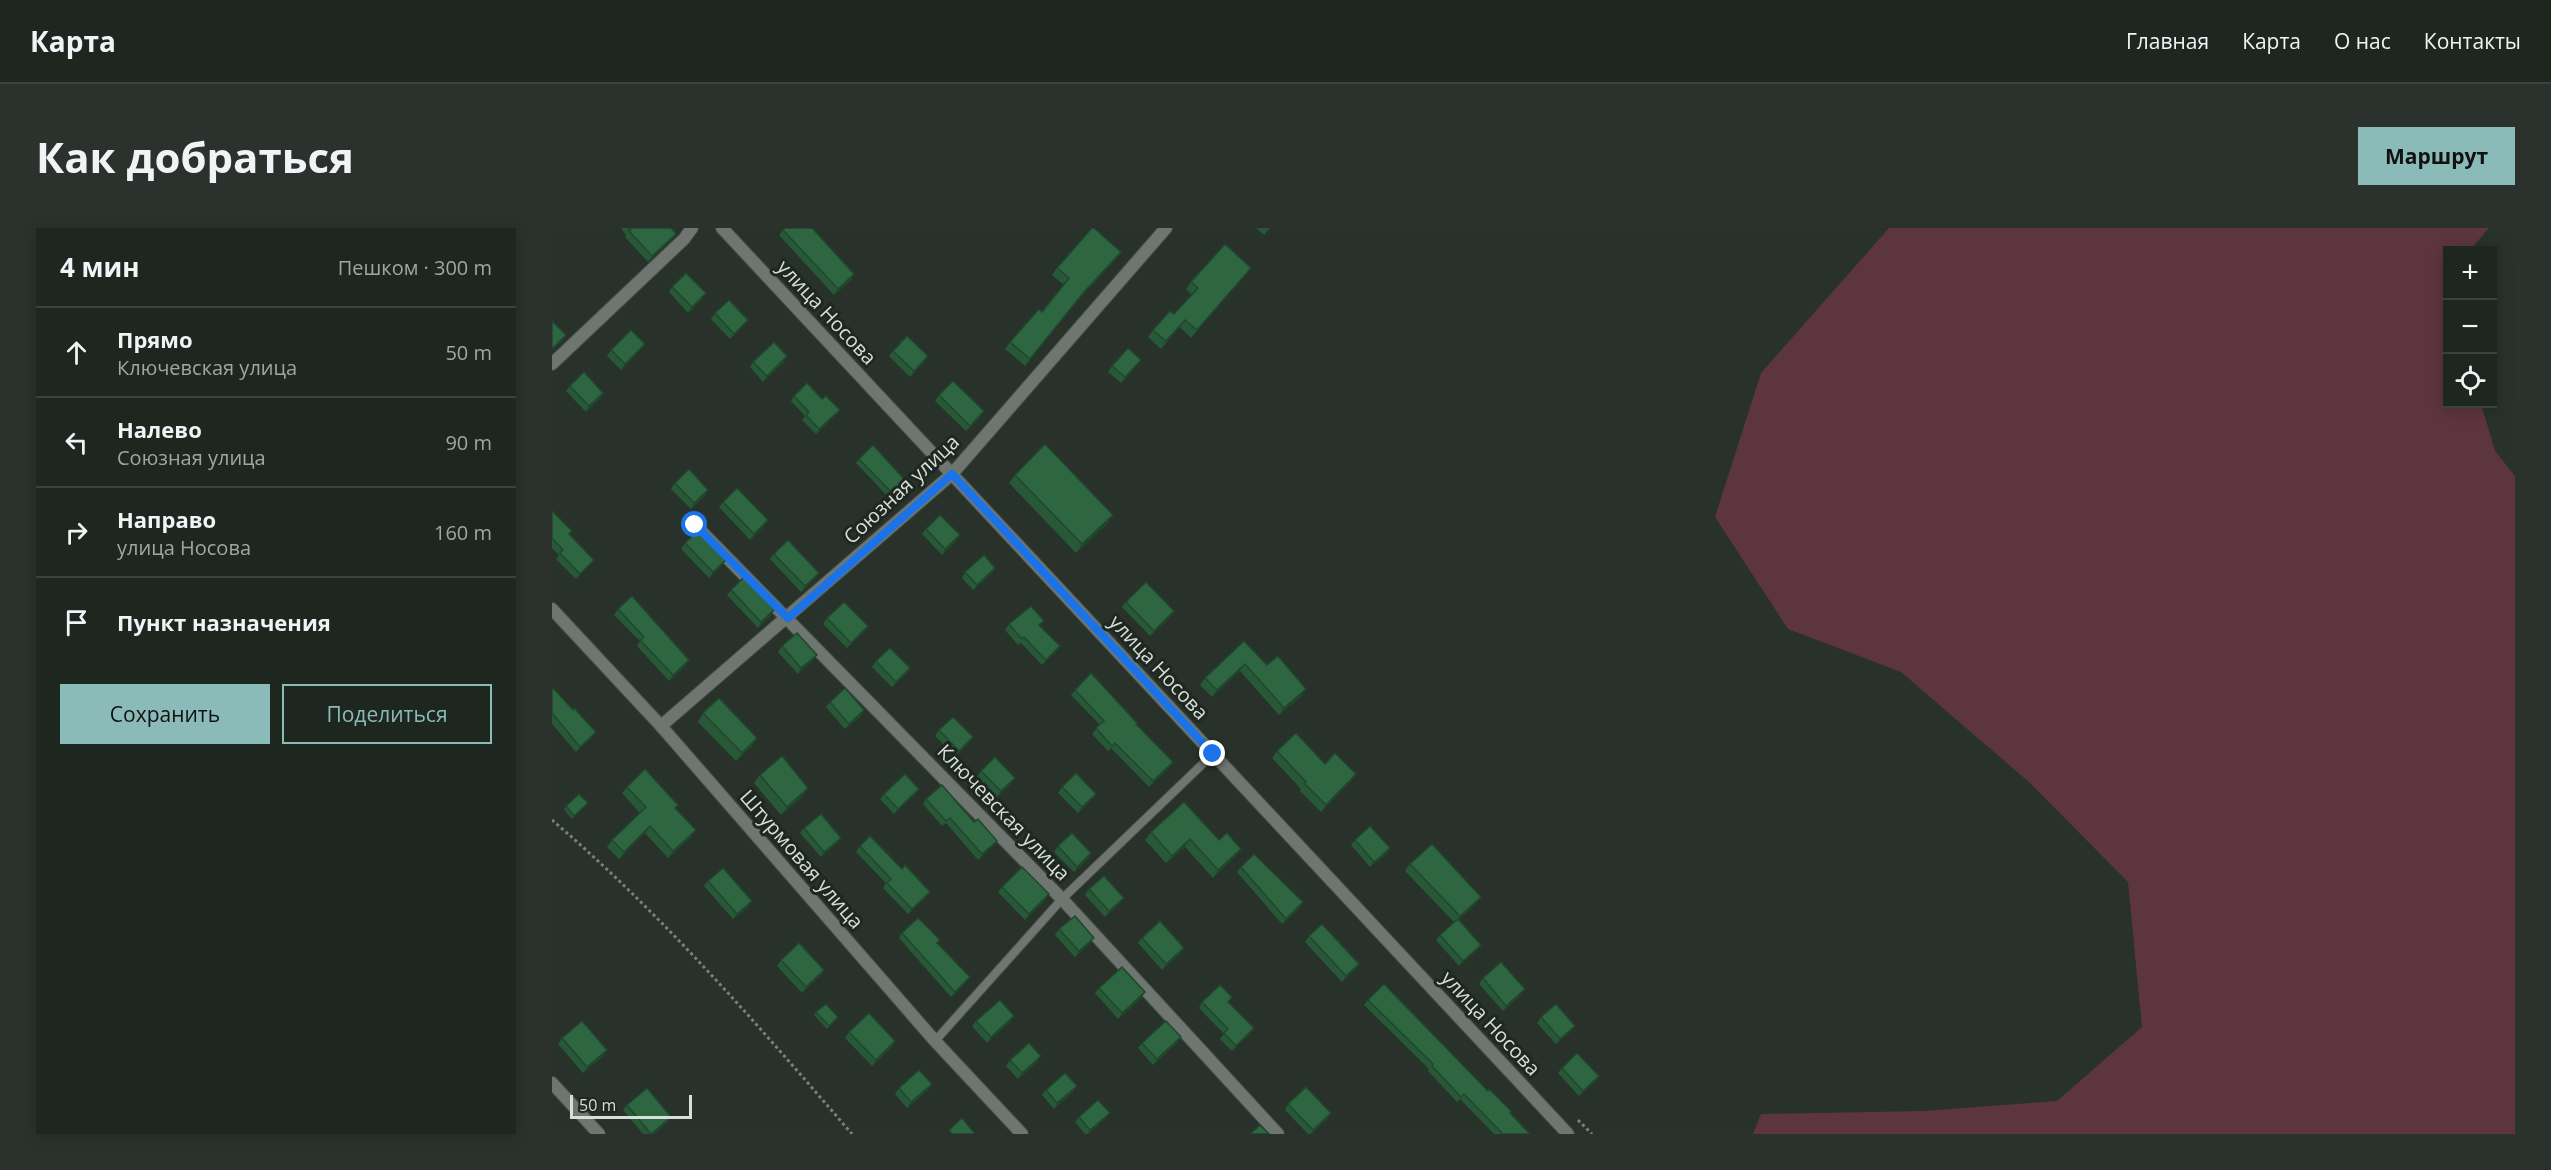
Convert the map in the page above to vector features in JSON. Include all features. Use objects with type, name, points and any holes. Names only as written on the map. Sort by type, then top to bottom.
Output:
[{"type":"street","points":[[552,364],[684,239],[692,228]]},
{"type":"street","name":"улица Носова","points":[[722,228],[1568,1134]]},
{"type":"street","name":"Союзная улица","points":[[661,726],[952,474],[1166,228]]},
{"type":"street","name":"Ключевская улица","points":[[695,525],[1062,899],[1278,1134]]},
{"type":"street","name":"Штурмовая улица","points":[[552,609],[661,726],[935,1041],[1022,1134]]},
{"type":"street","points":[[552,1083],[599,1134]]},
{"type":"lane","points":[[935,1041],[1062,899],[1213,754]]},
{"type":"path","points":[[552,820],[628,890],[711,975],[785,1055],[852,1134]]},
{"type":"path","points":[[1578,1120],[1592,1134]]},
{"type":"shaded area","points":[[1889,228],[2489,228],[2473,246],[2443,246],[2443,408],[2482,408],[2495,451],[2515,476],[2515,1134],[1753,1134],[1761,1114],[1924,1111],[2057,1101],[2142,1027],[2128,882],[2029,782],[1901,672],[1788,629],[1715,517],[1761,373]]},
{"type":"building","points":[[629,228],[671,228],[676,234],[652,256],[629,231],[631,230]]},
{"type":"building","points":[[785,228],[812,228],[854,274],[838,289],[783,230]]},
{"type":"building","points":[[1092,228],[1121,252],[1084,292],[1030,359],[1010,342],[1039,309],[1042,312],[1069,278],[1057,268]]},
{"type":"building","points":[[1225,244],[1251,268],[1197,330],[1185,320],[1166,341],[1153,330],[1170,311],[1174,314],[1198,288],[1191,282]]},
{"type":"building","points":[[686,273],[706,293],[692,307],[672,287]]},
{"type":"building","points":[[729,300],[748,320],[734,334],[715,313]]},
{"type":"building","points":[[552,321],[566,335],[552,349]]},
{"type":"building","points":[[631,330],[645,344],[625,364],[611,350]]},
{"type":"building","points":[[907,336],[928,356],[914,371],[893,351]]},
{"type":"building","points":[[774,342],[787,356],[767,376],[753,362]]},
{"type":"building","points":[[1128,348],[1141,360],[1125,377],[1112,366]]},
{"type":"building","points":[[584,372],[603,393],[589,406],[570,386]]},
{"type":"building","points":[[953,381],[984,411],[970,426],[939,395]]},
{"type":"building","points":[[807,383],[822,399],[826,396],[840,410],[819,429],[806,415],[809,412],[794,396]]},
{"type":"building","points":[[1045,444],[1113,515],[1082,544],[1015,475]]},
{"type":"building","points":[[873,445],[912,488],[900,501],[859,459]]},
{"type":"building","points":[[689,469],[708,490],[694,503],[675,483]]},
{"type":"building","points":[[737,488],[768,520],[754,534],[723,502]]},
{"type":"building","points":[[552,511],[572,531],[569,534],[594,560],[580,574],[560,553],[563,550],[552,538]]},
{"type":"building","points":[[940,515],[960,535],[945,549],[926,529]]},
{"type":"building","points":[[698,531],[726,560],[713,572],[685,543]]},
{"type":"building","points":[[788,540],[819,573],[805,586],[774,554]]},
{"type":"building","points":[[984,555],[995,568],[977,585],[965,572]]},
{"type":"building","points":[[744,577],[775,609],[761,622],[731,590]]},
{"type":"building","points":[[1146,582],[1174,611],[1154,631],[1126,602]]},
{"type":"building","points":[[632,596],[689,660],[673,675],[640,640],[644,637],[618,609]]},
{"type":"building","points":[[844,602],[868,626],[851,643],[827,618]]},
{"type":"building","points":[[1031,606],[1044,621],[1039,625],[1060,646],[1046,660],[1009,624]]},
{"type":"building","points":[[797,633],[817,655],[801,668],[782,646]]},
{"type":"building","points":[[1244,641],[1267,665],[1278,656],[1306,689],[1284,708],[1245,664],[1217,690],[1205,678]]},
{"type":"building","points":[[890,648],[910,668],[896,682],[876,661]]},
{"type":"building","points":[[1091,673],[1173,762],[1153,781],[1115,743],[1112,746],[1096,728],[1104,721],[1075,690]]},
{"type":"building","points":[[552,687],[596,732],[580,747],[552,713]]},
{"type":"building","points":[[845,688],[864,710],[849,724],[830,702]]},
{"type":"building","points":[[719,698],[757,738],[742,753],[703,713]]},
{"type":"building","points":[[953,717],[973,737],[959,751],[939,730]]},
{"type":"building","points":[[1296,733],[1325,764],[1335,753],[1356,774],[1326,805],[1277,751]]},
{"type":"building","points":[[782,756],[808,788],[787,807],[760,775]]},
{"type":"building","points":[[995,757],[1015,778],[1001,791],[981,771]]},
{"type":"building","points":[[645,769],[678,805],[675,808],[696,830],[673,851],[650,826],[624,852],[612,840],[646,807],[627,787]]},
{"type":"building","points":[[1076,773],[1096,794],[1082,807],[1062,787]]},
{"type":"building","points":[[905,774],[919,789],[898,809],[884,794]]},
{"type":"building","points":[[942,785],[974,822],[978,819],[997,841],[982,854],[950,818],[946,821],[926,799]]},
{"type":"building","points":[[579,794],[588,803],[574,816],[566,806]]},
{"type":"building","points":[[1184,802],[1219,840],[1227,833],[1241,849],[1218,870],[1190,839],[1172,856],[1151,832]]},
{"type":"building","points":[[821,814],[841,838],[824,852],[804,828]]},
{"type":"building","points":[[1370,826],[1390,848],[1374,862],[1355,840]]},
{"type":"building","points":[[1072,833],[1091,853],[1077,867],[1058,846]]},
{"type":"building","points":[[870,836],[902,869],[905,865],[930,892],[912,909],[887,883],[891,879],[860,846]]},
{"type":"building","points":[[1432,844],[1481,897],[1460,916],[1410,864]]},
{"type":"building","points":[[1254,854],[1303,902],[1286,919],[1241,867]]},
{"type":"building","points":[[1022,867],[1049,894],[1029,914],[1002,887]]},
{"type":"building","points":[[723,868],[752,901],[737,914],[708,881]]},
{"type":"building","points":[[1104,876],[1124,898],[1109,911],[1089,889]]},
{"type":"building","points":[[1075,916],[1094,938],[1079,951],[1059,929]]},
{"type":"building","points":[[918,918],[940,940],[937,943],[970,977],[955,992],[902,933]]},
{"type":"building","points":[[1458,919],[1481,945],[1463,961],[1440,935]]},
{"type":"building","points":[[1160,921],[1184,948],[1166,964],[1142,938]]},
{"type":"building","points":[[1322,924],[1359,964],[1346,976],[1309,936]]},
{"type":"building","points":[[799,943],[824,970],[806,987],[781,960]]},
{"type":"building","points":[[1501,962],[1525,989],[1506,1006],[1483,978]]},
{"type":"building","points":[[1122,967],[1145,992],[1122,1013],[1099,988]]},
{"type":"building","points":[[1384,984],[1488,1091],[1489,1089],[1512,1112],[1510,1113],[1530,1134],[1503,1134],[1464,1094],[1461,1097],[1432,1066],[1433,1064],[1368,1000]]},
{"type":"building","points":[[1220,985],[1232,997],[1228,1002],[1254,1028],[1236,1046],[1224,1033],[1228,1029],[1202,1002]]},
{"type":"building","points":[[1000,1000],[1014,1016],[991,1037],[976,1021]]},
{"type":"building","points":[[826,1004],[838,1017],[829,1026],[816,1012]]},
{"type":"building","points":[[1556,1004],[1575,1026],[1560,1039],[1541,1017]]},
{"type":"building","points":[[869,1013],[895,1041],[876,1060],[849,1032]]},
{"type":"building","points":[[582,1021],[607,1050],[587,1067],[562,1038]]},
{"type":"building","points":[[1166,1021],[1181,1037],[1157,1059],[1142,1043]]},
{"type":"building","points":[[1029,1043],[1041,1056],[1022,1073],[1010,1060]]},
{"type":"building","points":[[1577,1053],[1599,1076],[1583,1091],[1562,1068]]},
{"type":"building","points":[[919,1070],[932,1084],[911,1102],[899,1088]]},
{"type":"building","points":[[1065,1073],[1077,1086],[1057,1103],[1046,1090]]},
{"type":"building","points":[[1306,1087],[1331,1113],[1313,1130],[1288,1104]]},
{"type":"building","points":[[647,1088],[671,1117],[651,1134],[627,1105]]},
{"type":"building","points":[[1098,1100],[1110,1113],[1090,1130],[1079,1117]]},
{"type":"building","points":[[962,1118],[975,1134],[952,1134],[949,1130]]},
{"type":"building","points":[[1260,1125],[1269,1134],[1250,1134]]},
{"type":"route","points":[[695,525],[788,618],[952,474],[1213,754]]}]
